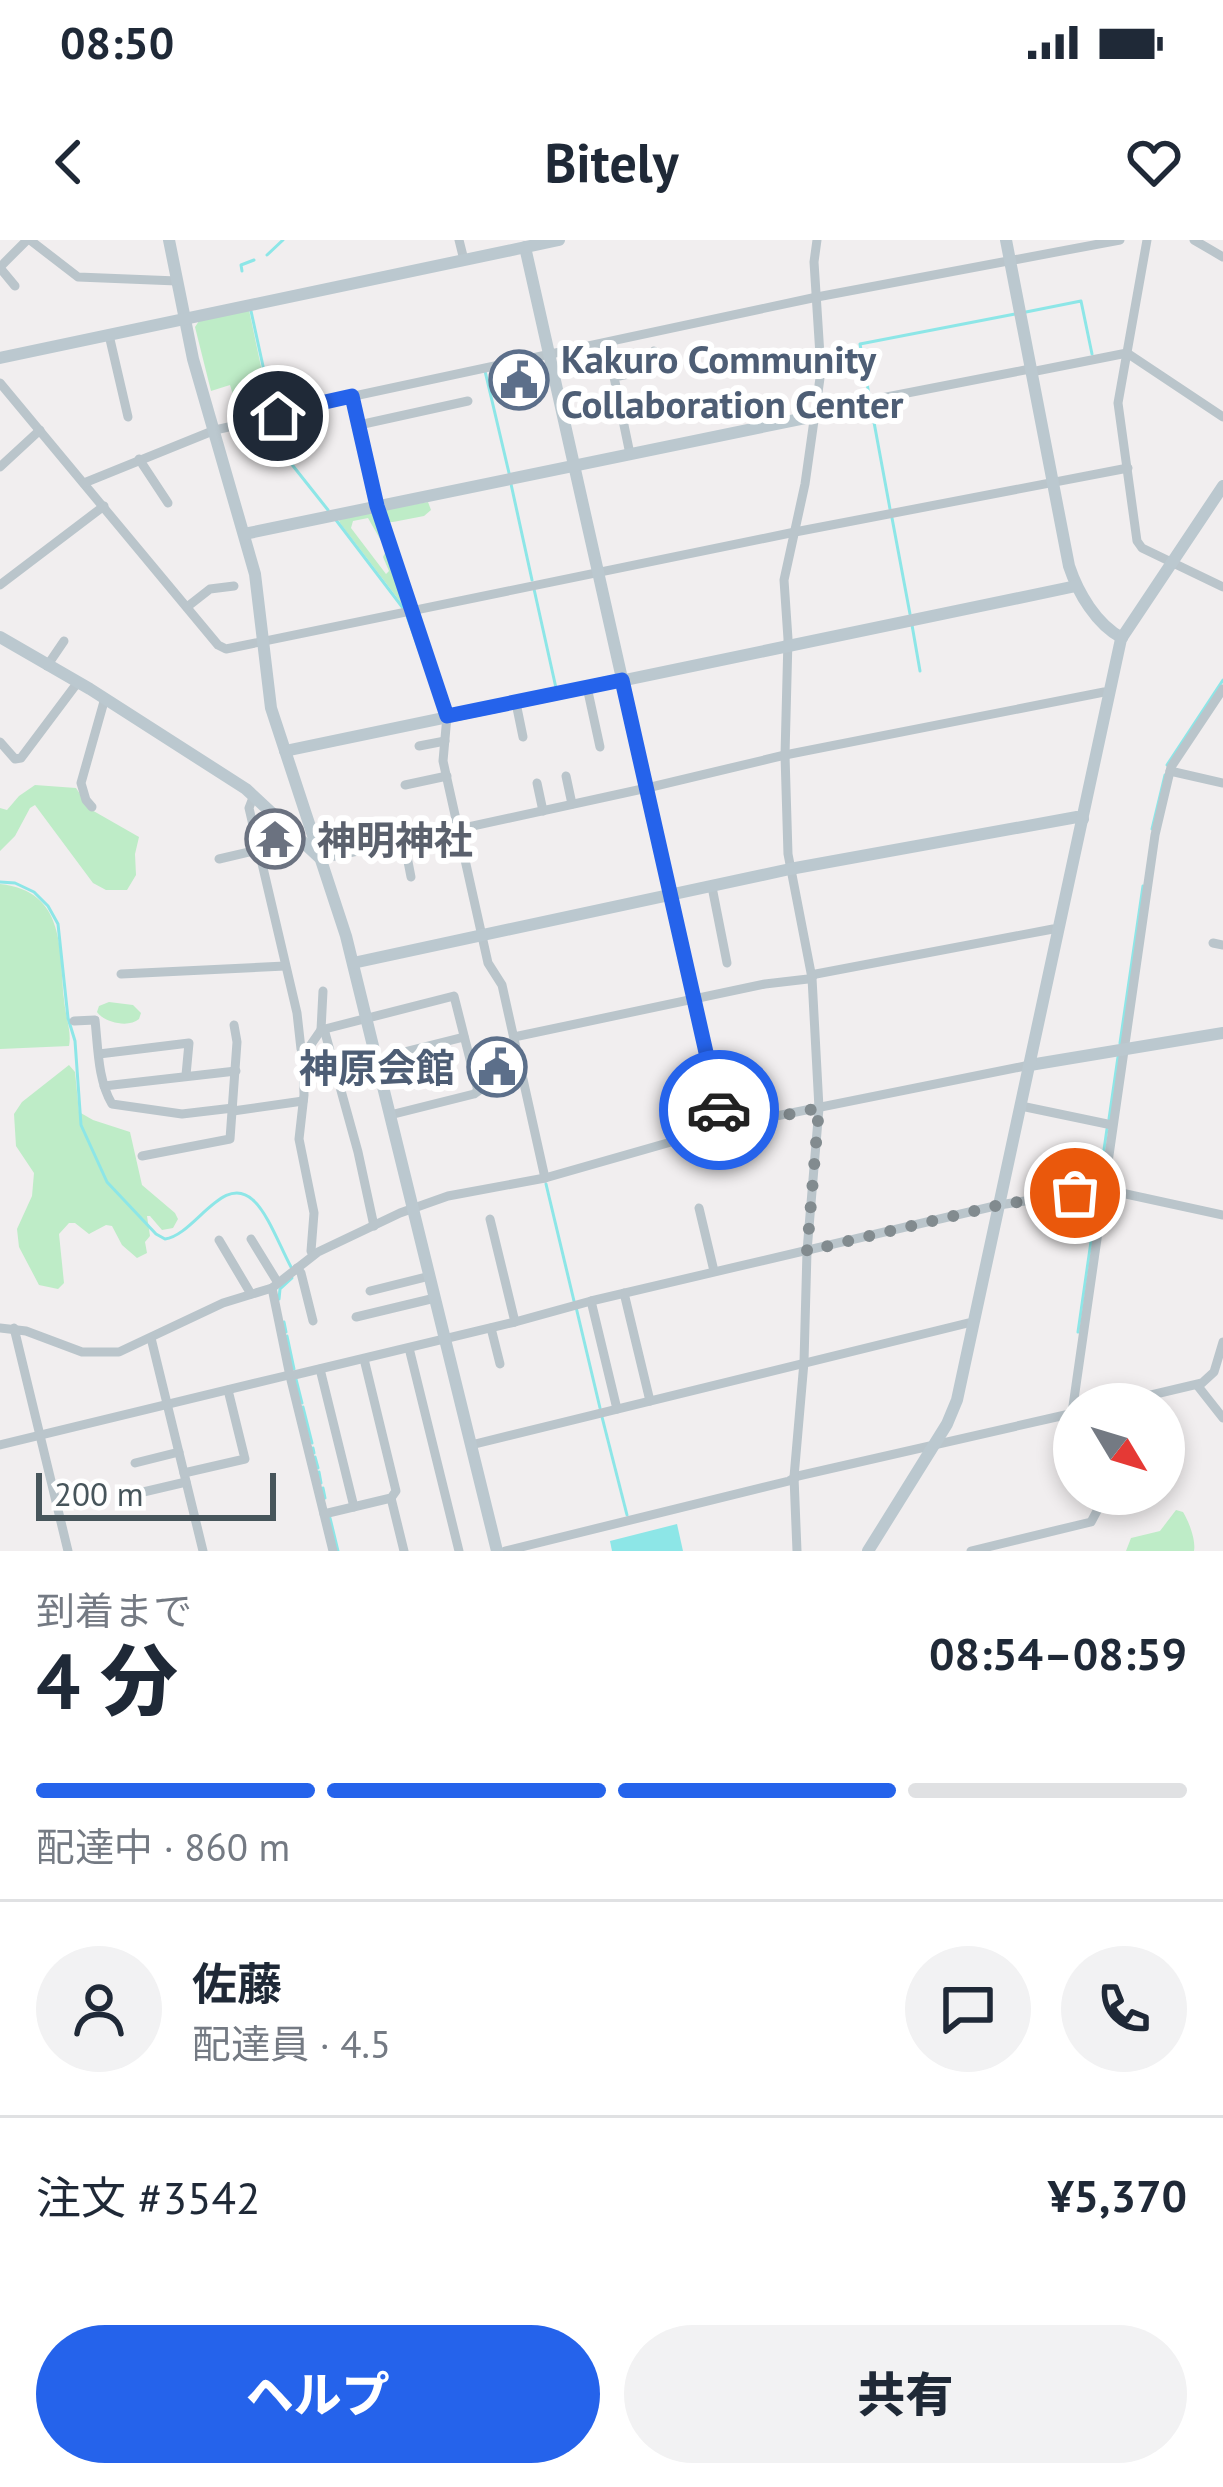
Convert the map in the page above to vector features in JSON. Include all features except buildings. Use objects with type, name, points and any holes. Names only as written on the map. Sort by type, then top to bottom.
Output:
[{"type":"street","points":[[15,286],[0,268],[29,240],[78,277],[177,280]]},
{"type":"street","points":[[169,240],[195,368],[257,585],[269,699],[353,963],[501,1551],[1053,1417]]},
{"type":"street","points":[[459,240],[464,260]]},
{"type":"street","points":[[0,358],[559,240]]},
{"type":"street","points":[[797,1551],[794,1479],[819,1108],[812,976],[790,869],[784,580],[805,484],[822,360],[814,262],[817,240]]},
{"type":"street","points":[[1006,240],[1014,260],[1069,566],[1094,613],[1122,638]]},
{"type":"street","points":[[84,483],[215,430],[352,396],[817,297],[1120,240]]},
{"type":"street","points":[[1147,240],[1118,404],[1138,545],[1223,587]]},
{"type":"street","points":[[1194,240],[1223,257]]},
{"type":"street","points":[[0,245],[14,255]]},
{"type":"street","points":[[526,245],[723,1128]]},
{"type":"street","points":[[109,335],[128,417]]},
{"type":"street","points":[[629,454],[614,377],[658,368],[654,351]]},
{"type":"street","points":[[244,534],[810,417],[820,410],[1127,353],[1223,417]]},
{"type":"street","points":[[0,383],[222,648],[231,649],[1128,468]]},
{"type":"street","points":[[352,396],[377,506],[447,716],[443,761],[488,963],[502,985],[545,1178]]},
{"type":"street","points":[[359,425],[468,401]]},
{"type":"street","points":[[0,466],[40,430]]},
{"type":"street","points":[[140,459],[167,503]]},
{"type":"street","points":[[868,1551],[955,1408],[1122,638],[1223,486]]},
{"type":"street","points":[[0,585],[104,506]]},
{"type":"street","points":[[187,607],[210,589],[234,586]]},
{"type":"street","points":[[285,751],[1076,586]]},
{"type":"street","points":[[0,637],[105,698],[254,795],[321,859]]},
{"type":"street","points":[[46,665],[64,641]]},
{"type":"street","points":[[0,742],[15,758],[21,758],[78,682]]},
{"type":"street","points":[[587,688],[600,747]]},
{"type":"street","points":[[1077,1383],[1155,835],[1170,771],[1223,689]]},
{"type":"street","points":[[321,859],[785,755],[1110,693]]},
{"type":"street","points":[[92,807],[81,783],[105,698]]},
{"type":"street","points":[[516,703],[523,737]]},
{"type":"street","points":[[419,746],[445,741]]},
{"type":"street","points":[[1170,771],[1223,783]]},
{"type":"street","points":[[405,785],[447,776]]},
{"type":"street","points":[[566,776],[572,804]]},
{"type":"street","points":[[537,783],[543,811]]},
{"type":"street","points":[[254,795],[249,808],[305,1052]]},
{"type":"street","points":[[353,963],[790,869],[1083,819]]},
{"type":"street","points":[[404,841],[411,877]]},
{"type":"street","points":[[219,859],[258,850]]},
{"type":"street","points":[[712,887],[727,963]]},
{"type":"street","points":[[514,1037],[1059,930]]},
{"type":"street","points":[[121,974],[285,965]]},
{"type":"street","points":[[323,991],[323,1029],[374,1226]]},
{"type":"street","points":[[313,1256],[314,1213],[299,1139],[303,1056],[323,1029],[454,996],[478,1091]]},
{"type":"street","points":[[74,1021],[95,1020],[104,1086],[115,1105],[182,1114],[303,1101]]},
{"type":"street","points":[[228,1154],[238,1042],[234,1025]]},
{"type":"street","points":[[0,1328],[14,1328],[91,1353],[118,1352],[223,1303],[275,1286],[313,1256],[413,1208],[452,1195],[545,1178],[723,1128],[1030,1065],[1223,1033]]},
{"type":"street","points":[[376,1059],[464,1037]]},
{"type":"street","points":[[99,1054],[189,1043],[186,1075]]},
{"type":"street","points":[[104,1086],[236,1071]]},
{"type":"street","points":[[390,1114],[522,1075]]},
{"type":"street","points":[[1021,1106],[1112,1125]]},
{"type":"street","points":[[142,1156],[230,1139]]},
{"type":"street","points":[[0,1445],[999,1205],[1103,1189],[1223,1215]]},
{"type":"street","points":[[699,1208],[714,1271]]},
{"type":"street","points":[[490,1219],[515,1322]]},
{"type":"street","points":[[251,1239],[275,1286],[290,1376],[333,1551]]},
{"type":"street","points":[[219,1240],[251,1294]]},
{"type":"street","points":[[297,1268],[313,1321]]},
{"type":"street","points":[[370,1291],[430,1276]]},
{"type":"street","points":[[624,1293],[650,1401]]},
{"type":"street","points":[[356,1317],[435,1298]]},
{"type":"street","points":[[591,1300],[617,1409]]},
{"type":"street","points":[[471,1445],[974,1324]]},
{"type":"street","points":[[14,1328],[68,1551]]},
{"type":"street","points":[[491,1328],[500,1364]]},
{"type":"street","points":[[151,1338],[203,1551]]},
{"type":"street","points":[[1185,1389],[1214,1372],[1223,1342]]},
{"type":"street","points":[[409,1348],[459,1551]]},
{"type":"street","points":[[323,1514],[391,1498],[396,1491],[364,1359]]},
{"type":"street","points":[[320,1369],[354,1507]]},
{"type":"street","points":[[1197,1385],[1223,1418]]},
{"type":"street","points":[[139,1493],[245,1459],[228,1390]]},
{"type":"street","points":[[135,1463],[179,1452]]},
{"type":"street","points":[[391,1498],[404,1551]]},
{"type":"street","points":[[971,1551],[1091,1522],[1095,1515]]},
{"type":"green space","points":[[249,310],[271,414],[241,421],[230,385],[211,391],[195,327],[199,321]]},
{"type":"green space","points":[[428,502],[431,510],[424,516],[389,522],[383,516],[387,509]]},
{"type":"green space","points":[[371,512],[384,546],[368,518],[353,521],[351,528],[386,574],[383,557],[389,554],[402,604],[339,520]]},
{"type":"green space","points":[[35,785],[76,788],[90,809],[139,837],[136,875],[127,890],[106,890],[93,883],[35,805],[0,851],[0,808],[7,810]]},
{"type":"green space","points":[[0,884],[37,898],[55,925],[69,1046],[0,1049]]},
{"type":"green space","points":[[109,1002],[133,1005],[141,1013],[139,1019],[123,1024],[106,1019],[97,1012]]},
{"type":"green space","points":[[69,1065],[75,1072],[79,1112],[130,1132],[142,1185],[178,1219],[173,1228],[162,1230],[147,1216],[147,1253],[137,1258],[122,1245],[112,1226],[89,1234],[69,1223],[59,1234],[64,1283],[58,1289],[39,1285],[19,1247],[17,1229],[32,1196],[34,1173],[16,1146],[14,1114],[22,1102]]},
{"type":"green space","points":[[1172,1515],[1185,1515],[1194,1551],[1126,1551],[1131,1538],[1160,1531]]},
{"type":"water","points":[[677,1524],[683,1551],[612,1551],[610,1541]]},
{"type":"waterway","points":[[267,255],[283,240]]},
{"type":"waterway","points":[[242,271],[241,265],[254,260]]},
{"type":"waterway","points":[[1026,312],[1081,301],[1092,354]]},
{"type":"waterway","points":[[251,311],[273,412]]},
{"type":"waterway","points":[[869,395],[860,344],[1015,314]]},
{"type":"waterway","points":[[485,371],[509,473]]},
{"type":"waterway","points":[[871,406],[890,509]]},
{"type":"waterway","points":[[275,423],[282,452],[328,510]]},
{"type":"waterway","points":[[511,484],[532,580]]},
{"type":"waterway","points":[[892,518],[910,614]]},
{"type":"waterway","points":[[336,520],[403,608]]},
{"type":"waterway","points":[[534,589],[556,688]]},
{"type":"waterway","points":[[407,616],[437,700]]},
{"type":"waterway","points":[[912,625],[920,671]]},
{"type":"waterway","points":[[595,680],[614,676]]},
{"type":"waterway","points":[[1167,765],[1223,680]]},
{"type":"waterway","points":[[1152,829],[1165,775]]},
{"type":"waterway","points":[[0,882],[34,892],[58,924],[81,1125],[107,1182],[165,1239],[220,1199],[242,1193],[264,1213],[291,1267]]},
{"type":"waterway","points":[[1120,1043],[1143,886]]},
{"type":"waterway","points":[[1109,1119],[1118,1057]]},
{"type":"waterway","points":[[1099,1184],[1107,1129]]},
{"type":"waterway","points":[[546,1184],[574,1301]]},
{"type":"waterway","points":[[1078,1332],[1098,1193]]},
{"type":"waterway","points":[[279,1299],[280,1289],[292,1278]]},
{"type":"waterway","points":[[576,1307],[600,1408]]},
{"type":"waterway","points":[[284,1322],[286,1332]]},
{"type":"waterway","points":[[287,1336],[294,1369]]},
{"type":"waterway","points":[[296,1379],[302,1403]]},
{"type":"waterway","points":[[303,1407],[312,1443]]},
{"type":"waterway","points":[[602,1417],[627,1515]]},
{"type":"waterway","points":[[313,1448],[314,1453]]},
{"type":"waterway","points":[[315,1457],[318,1468]]},
{"type":"waterway","points":[[319,1472],[321,1483]]},
{"type":"waterway","points":[[323,1488],[325,1498]]},
{"type":"waterway","points":[[330,1518],[338,1551]]},
{"type":"way so far","points":[[719,1110],[723,1128],[819,1108],[807,1251],[999,1205],[1075,1193]]},
{"type":"place","name":"Kakuro Community Collaboration Center","points":[[519,380]]},
{"type":"place","name":"神明神社","points":[[275,839]]},
{"type":"place","name":"神原会館","points":[[497,1067]]},
{"type":"route","points":[[278,416],[352,396],[377,506],[447,716],[622,680],[719,1110]]}]
